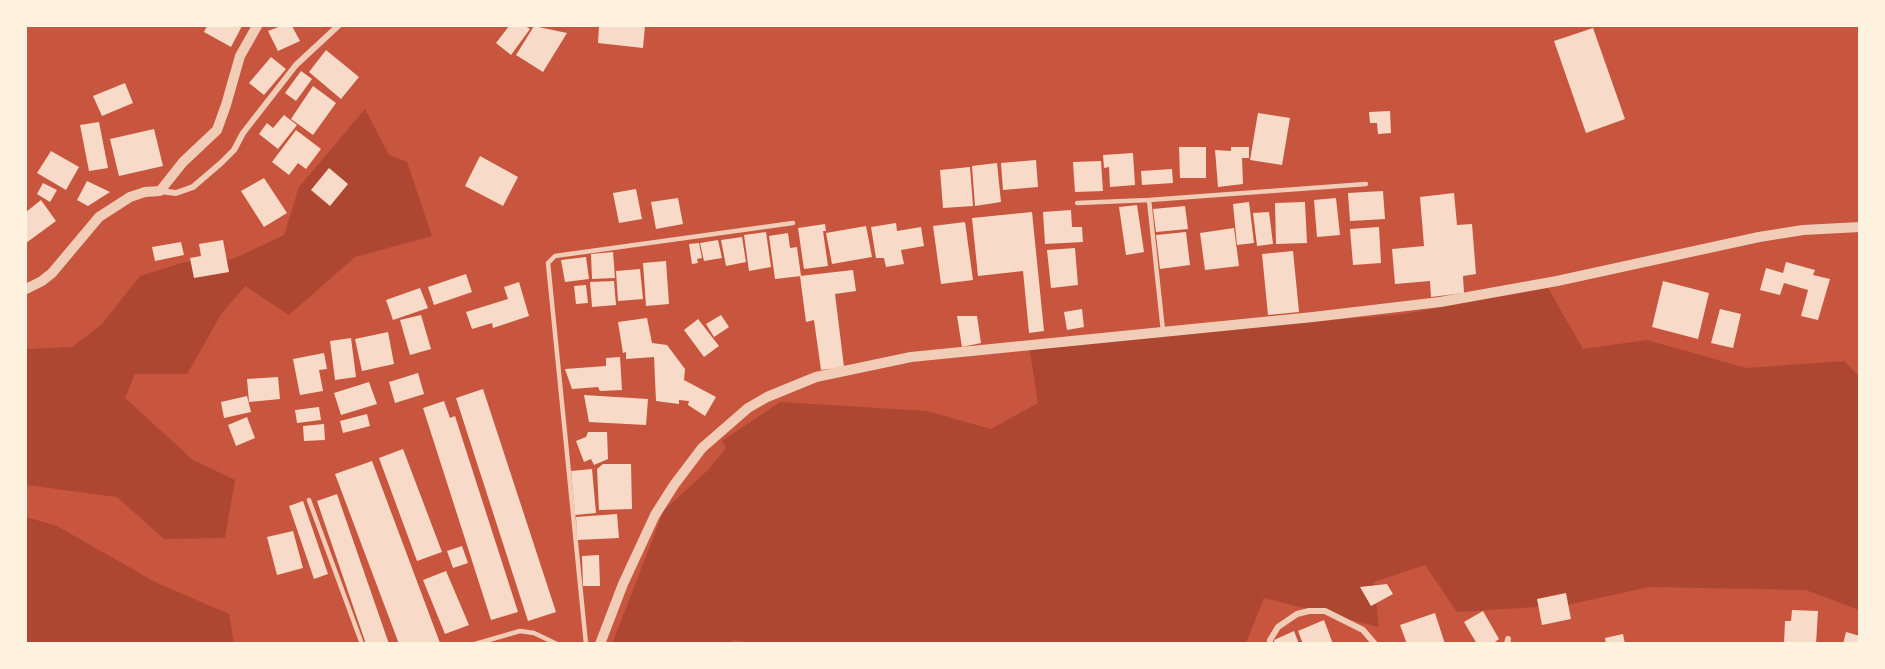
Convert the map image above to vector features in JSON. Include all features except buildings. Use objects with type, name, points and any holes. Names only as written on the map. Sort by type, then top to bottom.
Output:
[{"type":"street","points":[[160,191],[183,162],[216,130],[240,56],[257,26]]},
{"type":"street","points":[[26,289],[52,273],[99,217],[130,197],[145,192],[176,193],[194,187],[234,150],[243,133],[296,65],[338,26]]},
{"type":"street","points":[[600,644],[623,584],[655,515],[702,448],[748,408],[767,397],[816,377],[911,357],[1440,302],[1557,281],[1759,237],[1803,230],[1860,227]]},
{"type":"street","points":[[1270,644],[1278,627],[1297,614],[1309,611],[1325,611],[1363,630],[1375,644]]},
{"type":"lane","points":[[1077,203],[1366,184]]},
{"type":"lane","points":[[1149,200],[1163,331]]},
{"type":"lane","points":[[586,644],[548,263],[555,256],[793,223]]},
{"type":"lane","points":[[309,500],[362,644]]},
{"type":"lane","points":[[475,644],[520,631],[534,633],[556,644]]},
{"type":"shaded area","points":[[365,109],[389,155],[407,162],[432,236],[355,257],[289,315],[245,286],[222,313],[187,374],[135,374],[125,398],[193,460],[235,480],[225,538],[164,539],[117,497],[26,485],[26,349],[72,347],[102,324],[140,276],[185,262],[233,259],[284,235],[299,187]]},
{"type":"shaded area","points":[[1548,288],[1583,349],[1647,340],[1746,368],[1844,361],[1859,376],[1859,610],[1806,590],[1649,587],[1567,605],[1457,612],[1425,565],[1374,582],[1379,627],[1264,598],[1246,643],[761,644],[733,640],[731,644],[612,644],[664,510],[707,471],[726,448],[722,441],[780,402],[927,411],[991,429],[1038,403],[1029,346],[1404,314]]},
{"type":"shaded area","points":[[26,517],[57,526],[157,583],[229,614],[234,643],[26,643]]}]
